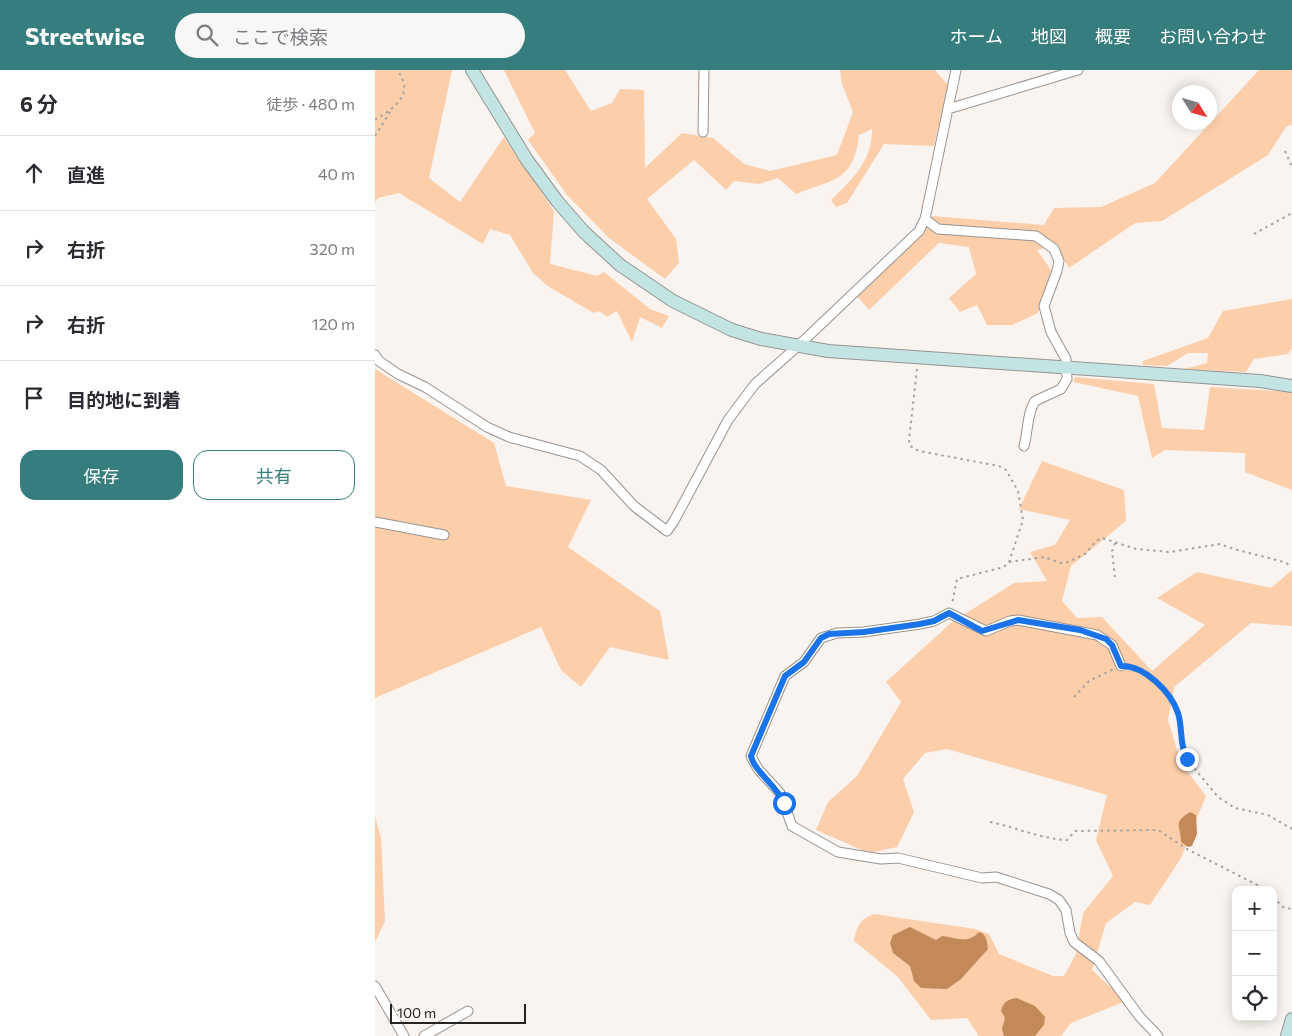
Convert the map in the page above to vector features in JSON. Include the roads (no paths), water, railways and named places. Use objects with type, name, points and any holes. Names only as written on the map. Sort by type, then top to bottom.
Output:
[{"type":"street","points":[[472,70],[527,160],[557,201],[584,232],[621,265],[673,301],[732,330],[799,346],[917,358],[1260,381],[1292,386]]},
{"type":"street","points":[[703,132],[704,70]]},
{"type":"street","points":[[375,355],[379,361],[398,374],[425,387],[487,427],[509,437],[580,456],[601,470],[634,506],[667,531],[728,420],[755,384],[799,346],[919,231],[925,219],[956,70]]},
{"type":"street","points":[[947,109],[1078,70]]},
{"type":"street","points":[[925,219],[937,229],[1036,236],[1054,249],[1059,261],[1044,306],[1051,332],[1066,359],[1065,385],[1040,398],[1032,406],[1024,446]]},
{"type":"street","points":[[375,522],[403,526],[434,535],[444,535]]},
{"type":"street","points":[[1121,666],[1112,645],[1097,635],[1018,620],[982,631],[949,613],[934,621],[920,624],[864,632],[829,634],[821,638],[804,662],[785,676],[751,756],[752,762],[780,793],[792,826],[839,852],[881,859],[898,858],[982,878],[996,877],[1049,894],[1059,900],[1066,910],[1071,937],[1074,942],[1099,961],[1139,1016],[1158,1036]]},
{"type":"street","points":[[375,986],[403,1036]]},
{"type":"street","points":[[424,1036],[468,1011]]},
{"type":"street","points":[[1287,1036],[1292,1019]]}]
